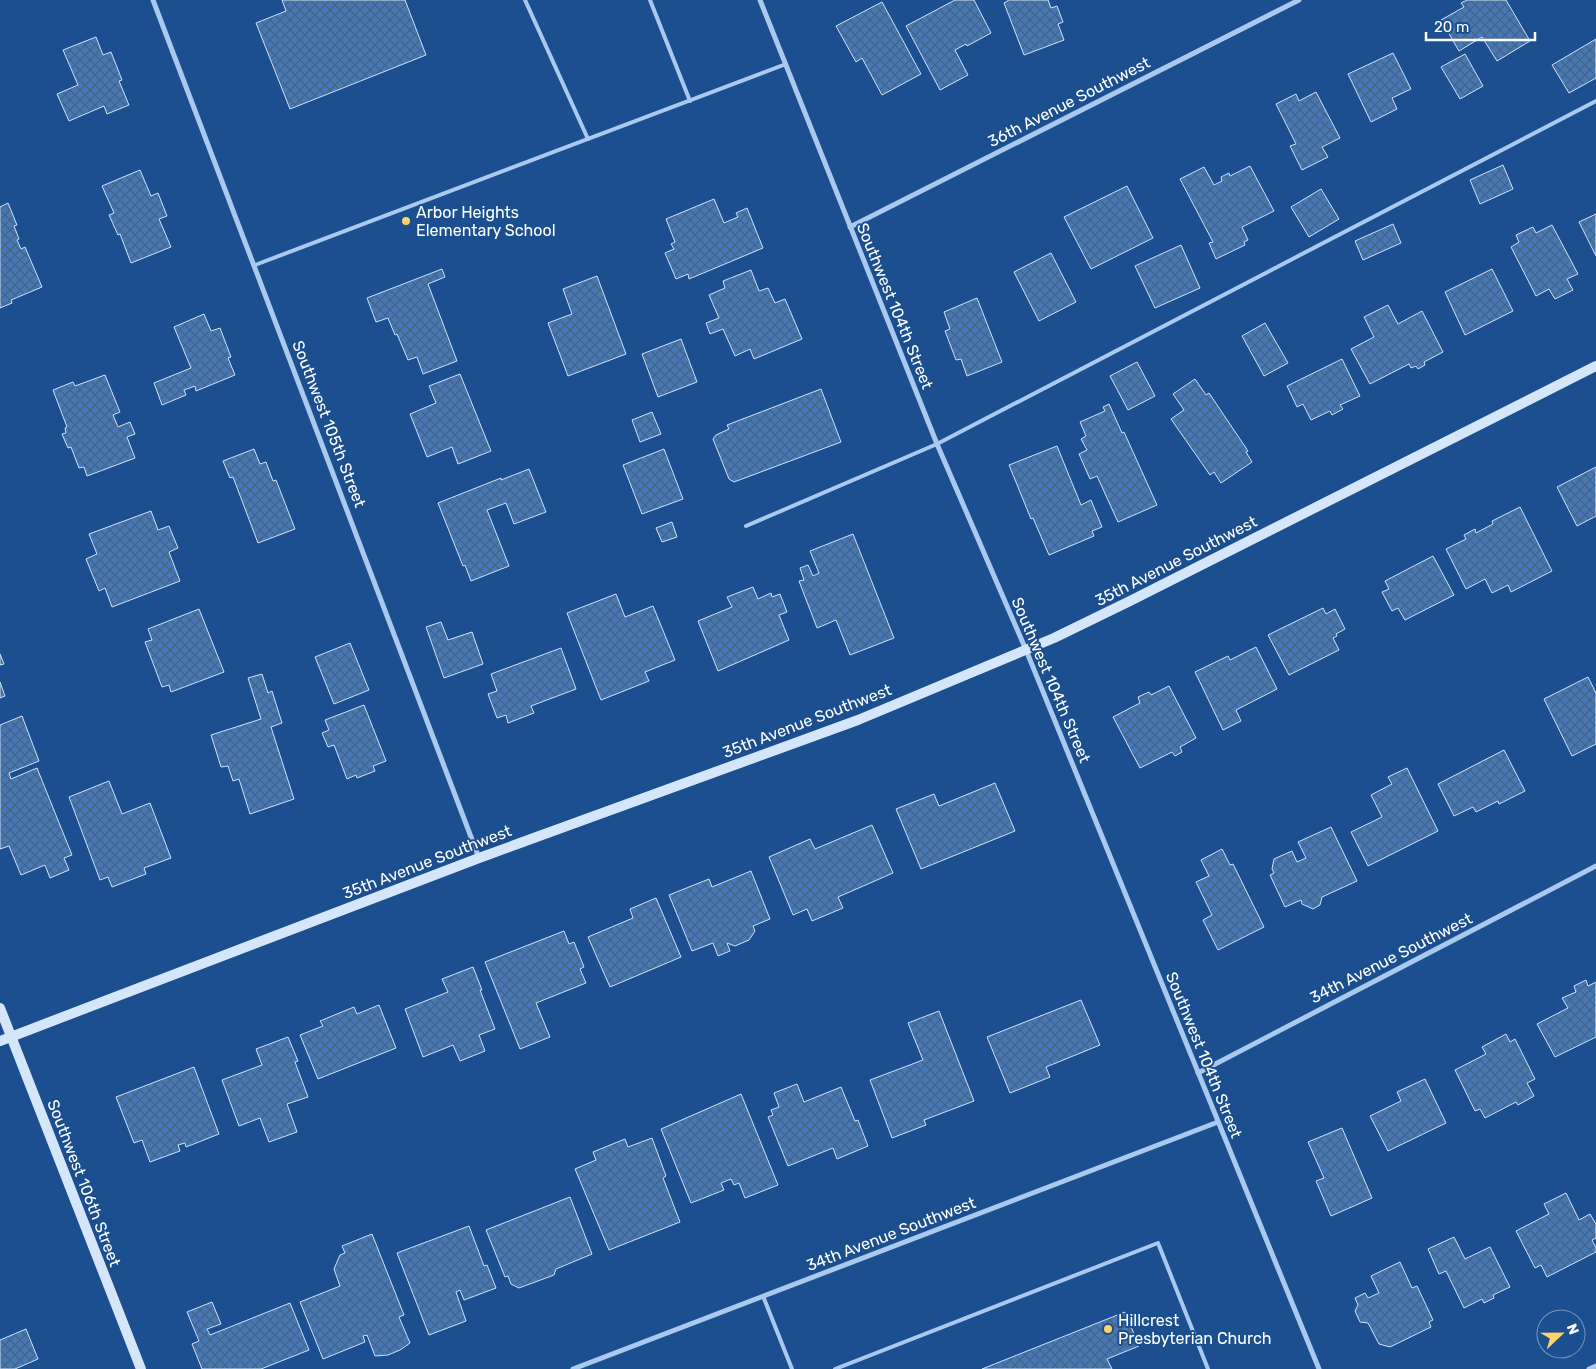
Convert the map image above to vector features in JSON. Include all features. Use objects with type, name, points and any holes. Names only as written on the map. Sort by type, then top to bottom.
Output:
[{"type":"street","name":"Southwest 105th Street","points":[[153,0],[479,858]]},
{"type":"street","name":"Southwest 104th Street","points":[[760,0],[937,444],[1026,650],[1319,1369]]},
{"type":"street","name":"36th Avenue Southwest","points":[[850,227],[1300,0]]},
{"type":"street","name":"35th Avenue Southwest","points":[[0,1040],[479,858],[858,720],[1026,650],[1130,601],[1596,366]]},
{"type":"street","name":"34th Avenue Southwest","points":[[1198,1073],[1596,866]]},
{"type":"street","name":"Southwest 106th Street","points":[[0,1008],[141,1369]]},
{"type":"street","name":"34th Avenue Southwest","points":[[573,1369],[1218,1122]]},
{"type":"street","points":[[1589,1369],[1596,1366]]},
{"type":"lane","points":[[525,0],[588,139]]},
{"type":"lane","points":[[650,0],[690,100]]},
{"type":"lane","points":[[255,265],[786,64]]},
{"type":"lane","points":[[746,526],[937,444],[1596,101]]},
{"type":"lane","points":[[836,1369],[1158,1243],[1208,1369]]},
{"type":"lane","points":[[763,1296],[792,1369]]},
{"type":"building","points":[[282,0],[405,0],[426,55],[290,109],[256,23],[286,11]]},
{"type":"building","points":[[955,0],[974,0],[991,33],[967,46],[966,44],[955,50],[968,75],[940,90],[906,26]]},
{"type":"building","points":[[1008,0],[1048,0],[1051,8],[1057,6],[1063,22],[1058,24],[1064,40],[1024,55],[1004,3]]},
{"type":"building","points":[[1467,0],[1506,0],[1530,41],[1497,61],[1482,37],[1459,51],[1441,20],[1464,7],[1461,3]]},
{"type":"building","points":[[882,2],[921,74],[882,95],[862,58],[856,62],[836,26]]},
{"type":"building","points":[[96,37],[103,55],[111,52],[122,80],[119,81],[129,105],[107,114],[104,106],[69,121],[57,94],[78,85],[63,50]]},
{"type":"building","points":[[1596,39],[1596,78],[1569,93],[1552,65]]},
{"type":"building","points":[[1393,53],[1411,89],[1392,98],[1397,109],[1371,122],[1348,74]]},
{"type":"building","points":[[1465,54],[1483,86],[1460,99],[1441,67]]},
{"type":"building","points":[[1316,92],[1340,138],[1322,147],[1328,157],[1302,170],[1290,146],[1296,144],[1276,104],[1296,94],[1299,101]]},
{"type":"building","points":[[1503,165],[1513,189],[1480,204],[1470,180]]},
{"type":"building","points":[[1250,166],[1274,211],[1242,227],[1248,240],[1244,242],[1245,245],[1216,259],[1209,243],[1213,242],[1180,179],[1204,167],[1214,185],[1222,181],[1221,177],[1229,173],[1230,176]]},
{"type":"building","points":[[140,170],[151,196],[158,193],[167,216],[159,219],[171,247],[131,263],[120,234],[118,235],[109,215],[114,213],[102,186]]},
{"type":"building","points":[[1127,186],[1153,238],[1091,269],[1064,217]]},
{"type":"building","points":[[1321,189],[1339,219],[1309,237],[1291,207]]},
{"type":"building","points":[[714,199],[724,223],[738,217],[736,213],[747,208],[763,248],[689,279],[688,274],[676,279],[665,253],[674,249],[671,244],[675,242],[666,219]]},
{"type":"building","points":[[8,203],[17,225],[14,226],[19,239],[17,240],[21,249],[25,247],[42,287],[11,300],[12,303],[0,308],[0,207]]},
{"type":"building","points":[[1596,214],[1596,256],[1579,222]]},
{"type":"building","points":[[1393,224],[1401,243],[1363,260],[1355,241]]},
{"type":"building","points":[[1552,225],[1578,274],[1567,279],[1573,290],[1555,299],[1549,289],[1536,296],[1511,247],[1519,242],[1516,235],[1533,227],[1536,233]]},
{"type":"building","points":[[1181,245],[1200,288],[1155,308],[1135,266]]},
{"type":"building","points":[[1051,253],[1076,302],[1039,321],[1014,272]]},
{"type":"building","points":[[442,269],[445,277],[428,284],[457,361],[423,374],[417,357],[408,360],[388,318],[376,322],[367,298]]},
{"type":"building","points":[[1492,269],[1513,311],[1465,335],[1445,292]]},
{"type":"building","points":[[751,270],[759,291],[768,288],[775,303],[785,299],[802,339],[754,359],[750,349],[735,356],[723,329],[710,334],[706,323],[719,318],[709,295],[725,288],[723,281]]},
{"type":"building","points":[[597,276],[626,354],[568,376],[548,323],[572,314],[563,289]]},
{"type":"building","points":[[977,298],[1002,362],[967,376],[961,359],[956,360],[945,331],[950,329],[944,312]]},
{"type":"building","points":[[1388,305],[1398,324],[1422,311],[1443,352],[1424,362],[1425,365],[1418,369],[1416,366],[1411,368],[1409,364],[1370,384],[1351,349],[1374,337],[1364,317]]},
{"type":"building","points":[[204,314],[211,331],[220,328],[231,357],[228,358],[235,375],[196,391],[195,386],[184,390],[186,395],[162,405],[154,383],[191,368],[174,327]]},
{"type":"building","points":[[1265,323],[1288,363],[1264,376],[1242,336]]},
{"type":"building","points":[[681,339],[697,382],[658,397],[642,354]]},
{"type":"building","points":[[1342,359],[1360,396],[1340,405],[1343,409],[1332,415],[1330,411],[1311,420],[1303,404],[1297,407],[1287,386]]},
{"type":"building","points":[[1137,362],[1155,396],[1128,410],[1110,376]]},
{"type":"building","points":[[460,374],[491,451],[458,464],[452,447],[427,457],[410,414],[436,403],[429,386]]},
{"type":"building","points":[[105,375],[120,412],[113,415],[118,427],[130,422],[135,434],[127,437],[135,458],[87,476],[84,467],[79,468],[71,447],[68,448],[62,434],[66,433],[65,428],[67,427],[53,390],[73,382],[75,386]]},
{"type":"building","points":[[1195,379],[1206,395],[1209,393],[1248,451],[1246,452],[1252,462],[1221,483],[1214,472],[1210,475],[1171,419],[1184,410],[1173,394]]},
{"type":"building","points":[[821,389],[841,442],[734,482],[729,479],[713,439],[716,435],[729,429],[727,425]]},
{"type":"building","points":[[1109,404],[1122,433],[1124,432],[1157,505],[1118,522],[1097,476],[1090,479],[1079,454],[1087,450],[1081,439],[1086,436],[1080,422],[1105,411],[1103,407]]},
{"type":"building","points":[[652,412],[661,434],[640,442],[632,420]]},
{"type":"building","points":[[1057,446],[1081,505],[1091,500],[1102,527],[1092,531],[1094,536],[1049,555],[1033,518],[1031,519],[1009,465]]},
{"type":"building","points":[[254,449],[260,464],[266,462],[273,481],[276,480],[295,529],[258,543],[233,477],[230,478],[223,461]]},
{"type":"building","points":[[664,449],[683,499],[642,514],[623,465]]},
{"type":"building","points":[[1596,467],[1596,516],[1577,526],[1557,487]]},
{"type":"building","points":[[529,469],[546,512],[514,524],[506,503],[487,510],[509,566],[471,581],[465,565],[463,566],[438,503]]},
{"type":"building","points":[[1520,507],[1552,571],[1511,592],[1508,585],[1492,593],[1485,579],[1466,589],[1446,549],[1466,539],[1464,535],[1475,529],[1476,533],[1493,524],[1492,521]]},
{"type":"building","points":[[151,511],[158,530],[169,526],[178,548],[169,552],[180,581],[112,607],[105,588],[99,591],[86,559],[97,554],[89,534]]},
{"type":"building","points":[[672,522],[677,537],[662,542],[656,528]]},
{"type":"building","points":[[853,534],[894,638],[850,655],[836,620],[817,628],[799,581],[804,580],[800,568],[808,565],[813,576],[819,573],[810,551]]},
{"type":"building","points":[[1433,556],[1454,595],[1405,620],[1398,608],[1392,611],[1382,592],[1389,589],[1385,581]]},
{"type":"building","points":[[753,587],[758,599],[771,593],[772,597],[780,594],[787,612],[779,615],[789,640],[718,671],[698,621],[732,607],[727,597]]},
{"type":"building","points":[[616,594],[625,617],[653,606],[675,660],[645,672],[649,681],[601,700],[567,613]]},
{"type":"building","points":[[1323,608],[1326,614],[1335,609],[1345,629],[1333,638],[1339,650],[1289,675],[1268,635]]},
{"type":"building","points":[[199,609],[224,672],[171,692],[169,685],[162,687],[145,642],[152,640],[148,629]]},
{"type":"building","points":[[441,622],[448,640],[472,632],[483,664],[444,678],[426,627]]},
{"type":"building","points":[[350,643],[369,690],[334,704],[315,657]]},
{"type":"building","points":[[1256,647],[1277,689],[1236,710],[1241,721],[1223,730],[1195,672],[1228,656],[1230,660]]},
{"type":"building","points":[[561,648],[576,689],[531,706],[534,713],[508,723],[506,715],[497,718],[488,694],[497,691],[491,674]]},
{"type":"building","points":[[0,654],[4,664],[0,665]]},
{"type":"building","points":[[262,674],[268,693],[272,691],[282,723],[271,727],[294,799],[250,814],[239,779],[233,781],[228,766],[221,767],[211,735],[261,719],[248,678]]},
{"type":"building","points":[[1588,677],[1596,693],[1596,744],[1572,756],[1544,699]]},
{"type":"building","points":[[0,682],[5,696],[0,698]]},
{"type":"building","points":[[1169,686],[1196,738],[1180,747],[1182,752],[1175,756],[1172,752],[1140,768],[1113,717],[1140,703],[1138,697],[1149,692],[1151,695]]},
{"type":"building","points":[[364,705],[386,761],[373,766],[375,771],[357,778],[356,775],[347,779],[334,745],[328,747],[322,733],[329,730],[325,720]]},
{"type":"building","points":[[22,716],[39,761],[9,773],[11,779],[37,768],[72,855],[64,858],[69,870],[50,878],[45,865],[21,875],[9,846],[0,849],[0,725]]},
{"type":"building","points":[[1504,750],[1525,791],[1499,804],[1498,801],[1476,812],[1473,807],[1454,816],[1438,784]]},
{"type":"building","points":[[1407,768],[1438,831],[1368,866],[1351,832],[1382,817],[1371,795],[1392,784],[1388,777]]},
{"type":"building","points":[[109,781],[122,814],[150,803],[171,858],[144,868],[146,874],[112,887],[108,877],[100,880],[69,797]]},
{"type":"building","points":[[995,783],[1015,831],[921,869],[896,809],[934,794],[939,806]]},
{"type":"building","points":[[872,825],[893,873],[838,897],[843,908],[812,921],[807,909],[793,915],[769,857],[810,839],[815,849]]},
{"type":"building","points":[[1331,827],[1357,881],[1322,897],[1320,905],[1313,909],[1302,904],[1301,900],[1285,907],[1270,875],[1274,873],[1272,869],[1274,859],[1292,851],[1297,862],[1306,858],[1298,842]]},
{"type":"building","points":[[1222,849],[1230,865],[1233,864],[1264,927],[1218,950],[1203,920],[1212,915],[1196,882],[1209,876],[1201,860]]},
{"type":"building","points":[[751,871],[770,919],[753,926],[755,931],[749,940],[735,946],[727,943],[730,951],[718,956],[713,943],[692,951],[669,895],[709,879],[712,887]]},
{"type":"building","points":[[656,898],[681,957],[610,987],[588,937],[633,918],[630,909]]},
{"type":"building","points":[[564,931],[569,944],[574,942],[584,967],[580,969],[586,983],[536,1003],[550,1037],[520,1049],[485,962]]},
{"type":"building","points":[[473,967],[495,1029],[479,1035],[485,1051],[460,1061],[453,1045],[423,1057],[405,1009],[448,992],[442,979]]},
{"type":"building","points":[[1586,980],[1588,986],[1596,982],[1596,1037],[1555,1057],[1537,1024],[1568,1008],[1562,998],[1576,992],[1574,986]]},
{"type":"building","points":[[1081,1000],[1100,1045],[1046,1067],[1050,1077],[1010,1093],[987,1037]]},
{"type":"building","points":[[379,1005],[396,1048],[318,1079],[300,1035],[323,1026],[320,1021],[354,1007],[357,1014]]},
{"type":"building","points":[[939,1011],[974,1101],[924,1120],[926,1125],[892,1138],[870,1080],[923,1060],[908,1023]]},
{"type":"building","points":[[1506,1034],[1510,1042],[1515,1039],[1535,1079],[1527,1083],[1534,1096],[1518,1105],[1516,1102],[1485,1118],[1480,1109],[1475,1111],[1455,1070],[1486,1054],[1482,1047]]},
{"type":"building","points":[[288,1037],[298,1061],[295,1062],[308,1097],[287,1104],[297,1132],[269,1142],[260,1118],[239,1126],[222,1080],[262,1065],[256,1049]]},
{"type":"building","points":[[194,1067],[219,1134],[186,1147],[185,1143],[178,1145],[180,1151],[150,1162],[142,1140],[134,1143],[116,1097]]},
{"type":"building","points":[[1425,1079],[1446,1123],[1388,1151],[1370,1116],[1401,1101],[1397,1092]]},
{"type":"building","points":[[797,1084],[804,1102],[841,1087],[855,1121],[858,1120],[868,1146],[837,1159],[833,1148],[788,1166],[768,1117],[773,1115],[771,1110],[779,1107],[774,1093]]},
{"type":"building","points":[[741,1094],[778,1185],[745,1198],[739,1183],[734,1185],[731,1179],[721,1183],[724,1190],[691,1203],[661,1129]]},
{"type":"building","points":[[1342,1128],[1372,1198],[1331,1216],[1316,1181],[1324,1178],[1308,1142]]},
{"type":"building","points":[[652,1138],[666,1176],[663,1178],[680,1222],[609,1250],[575,1169],[596,1160],[593,1152],[625,1139],[628,1147]]},
{"type":"building","points":[[1566,1193],[1579,1220],[1590,1214],[1596,1224],[1596,1238],[1592,1240],[1596,1252],[1547,1277],[1541,1265],[1535,1268],[1516,1231],[1549,1214],[1544,1204]]},
{"type":"building","points":[[570,1197],[592,1254],[556,1269],[554,1275],[519,1288],[511,1284],[508,1276],[505,1277],[486,1230]]},
{"type":"building","points":[[469,1226],[484,1266],[487,1265],[496,1288],[464,1300],[460,1290],[456,1292],[466,1321],[429,1335],[397,1253]]},
{"type":"building","points":[[372,1234],[404,1315],[399,1317],[410,1343],[388,1355],[375,1356],[367,1335],[363,1336],[365,1342],[323,1359],[300,1302],[340,1286],[334,1269],[340,1255],[345,1253],[342,1246]]},
{"type":"building","points":[[1454,1237],[1465,1259],[1490,1247],[1510,1287],[1493,1295],[1494,1298],[1484,1303],[1482,1299],[1464,1308],[1446,1271],[1439,1274],[1428,1249]]},
{"type":"building","points":[[1400,1262],[1412,1288],[1417,1286],[1433,1320],[1429,1322],[1431,1327],[1390,1347],[1379,1344],[1368,1323],[1360,1322],[1355,1311],[1358,1305],[1355,1298],[1365,1293],[1368,1298],[1379,1293],[1371,1276]]},
{"type":"building","points":[[212,1302],[221,1324],[207,1329],[210,1335],[290,1303],[309,1350],[261,1369],[202,1369],[192,1344],[199,1341],[187,1312]]},
{"type":"building","name":"Hillcrest Presbyterian Church","points":[[1125,1312],[1139,1346],[1107,1359],[1112,1369],[982,1369]]},
{"type":"building","points":[[26,1329],[38,1359],[15,1369],[0,1369],[0,1340]]},
{"type":"place","name":"Arbor Heights Elementary School","points":[[406,221]]},
{"type":"place","name":"Hillcrest Presbyterian Church","points":[[1108,1329]]}]
